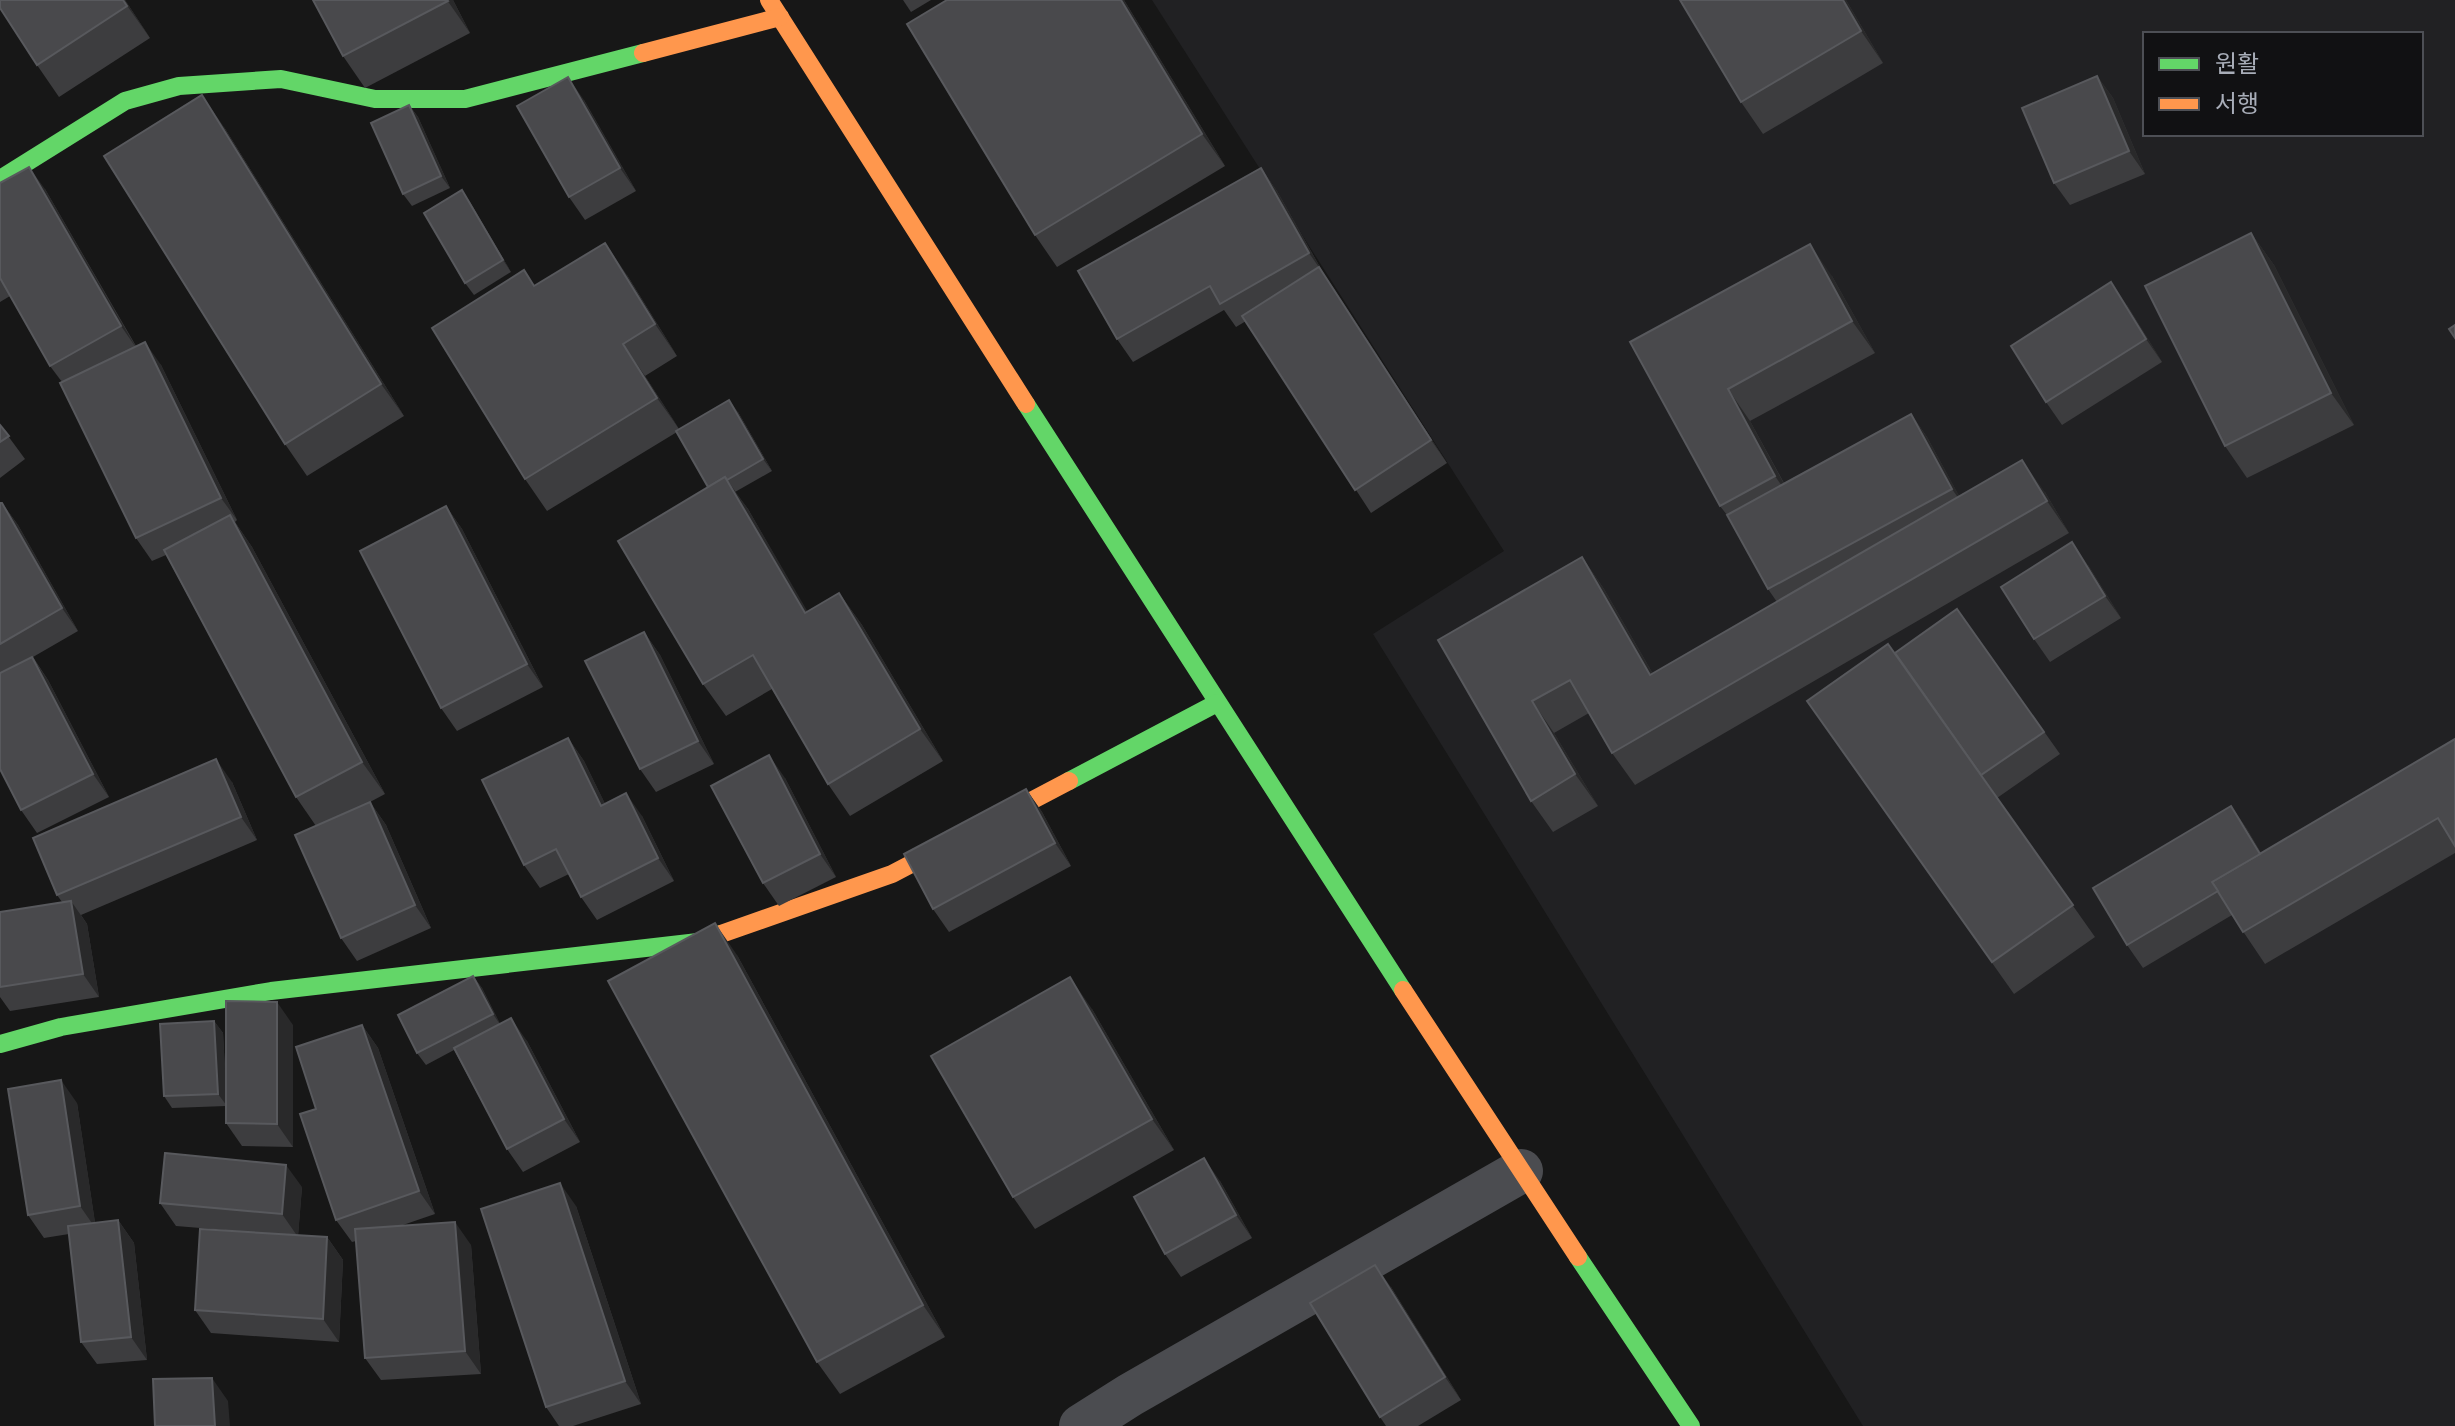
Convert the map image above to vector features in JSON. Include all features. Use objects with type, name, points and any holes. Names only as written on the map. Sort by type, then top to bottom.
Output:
[{"type":"street","points":[[769,0],[1217,703],[1691,1426]]},
{"type":"street","points":[[0,179],[125,101],[179,86],[281,79],[375,99],[465,99],[780,17]]},
{"type":"street","points":[[0,1044],[61,1027],[271,991],[698,942],[892,874],[1217,703]]},
{"type":"street","points":[[1081,1426],[1521,1171]]},
{"type":"shaded area","points":[[1152,0],[2455,0],[2455,1426],[1863,1426],[1373,634],[1504,551]]},
{"type":"building","points":[[0,0],[123,0],[127,6],[37,65],[0,8]]},
{"type":"building","points":[[313,0],[447,0],[448,1],[343,56]]},
{"type":"building","points":[[947,0],[1121,0],[1202,134],[1035,235],[907,24]]},
{"type":"building","points":[[1680,0],[1843,0],[1861,31],[1741,102]]},
{"type":"building","points":[[2097,76],[2129,151],[2054,183],[2022,108]]},
{"type":"building","points":[[568,77],[620,168],[569,197],[517,106]]},
{"type":"building","points":[[202,95],[381,384],[285,444],[104,156]]},
{"type":"building","points":[[409,105],[441,176],[403,194],[371,123]]},
{"type":"building","points":[[29,167],[121,326],[50,366],[0,278],[0,183]]},
{"type":"building","points":[[1261,168],[1309,253],[1220,304],[1210,286],[1117,339],[1078,271]]},
{"type":"building","points":[[462,190],[503,260],[465,283],[424,213]]},
{"type":"building","points":[[2251,233],[2331,393],[2225,446],[2145,286]]},
{"type":"building","points":[[605,243],[655,324],[623,344],[657,398],[525,479],[432,328],[524,270],[534,286]]},
{"type":"building","points":[[1810,244],[1852,321],[1728,389],[1775,476],[1720,506],[1630,342]]},
{"type":"building","points":[[1319,267],[1431,440],[1355,490],[1242,316]]},
{"type":"building","points":[[2111,282],[2146,339],[2046,402],[2011,346]]},
{"type":"building","points":[[145,342],[221,498],[136,538],[60,383]]},
{"type":"building","points":[[729,400],[763,459],[708,487],[676,431]]},
{"type":"building","points":[[1911,414],[1952,489],[1768,589],[1727,515]]},
{"type":"building","points":[[0,425],[9,436],[0,442]]},
{"type":"building","points":[[2022,460],[2047,501],[1612,753],[1570,680],[1532,701],[1575,774],[1531,801],[1438,640],[1582,557],[1650,675]]},
{"type":"building","points":[[725,477],[805,613],[839,593],[920,729],[828,784],[753,655],[703,684],[618,541]]},
{"type":"building","points":[[0,503],[62,608],[0,644]]},
{"type":"building","points":[[446,506],[527,664],[441,708],[360,551]]},
{"type":"building","points":[[230,515],[362,762],[296,797],[164,550]]},
{"type":"building","points":[[2072,542],[2105,596],[2034,639],[2001,587]]},
{"type":"building","points":[[1957,609],[2044,732],[1981,775],[1895,653]]},
{"type":"building","points":[[644,632],[698,741],[640,769],[585,661]]},
{"type":"building","points":[[1888,644],[2073,905],[1992,962],[1807,701]]},
{"type":"building","points":[[32,657],[93,774],[21,810],[0,769],[0,673]]},
{"type":"building","points":[[568,738],[601,806],[626,793],[658,858],[581,897],[556,849],[524,865],[482,780]]},
{"type":"building","points":[[2455,739],[2455,846],[2438,818],[2243,932],[2212,882]]},
{"type":"building","points":[[769,755],[820,854],[763,883],[711,786]]},
{"type":"building","points":[[216,759],[241,817],[57,895],[33,838]]},
{"type":"building","points":[[1026,789],[1055,843],[933,909],[904,854]]},
{"type":"building","points":[[370,802],[415,905],[341,938],[295,835]]},
{"type":"building","points":[[2231,806],[2260,854],[2212,882],[2218,891],[2127,945],[2093,888]]},
{"type":"building","points":[[71,901],[83,974],[0,987],[0,912]]},
{"type":"building","points":[[715,923],[923,1305],[817,1362],[608,981]]},
{"type":"building","points":[[473,976],[493,1014],[417,1053],[398,1015]]},
{"type":"building","points":[[1070,977],[1152,1119],[1013,1197],[931,1056]]},
{"type":"building","points":[[226,1001],[277,1002],[277,1124],[226,1123]]},
{"type":"building","points":[[511,1018],[564,1119],[507,1149],[454,1048]]},
{"type":"building","points":[[214,1021],[218,1094],[164,1096],[160,1024]]},
{"type":"building","points":[[362,1025],[419,1191],[336,1220],[300,1114],[316,1109],[296,1047]]},
{"type":"building","points":[[61,1080],[80,1206],[28,1215],[8,1089]]},
{"type":"building","points":[[165,1153],[286,1165],[282,1214],[160,1203]]},
{"type":"building","points":[[1204,1158],[1236,1215],[1165,1254],[1134,1197]]},
{"type":"building","points":[[560,1183],[625,1381],[546,1407],[481,1209]]},
{"type":"building","points":[[118,1220],[131,1337],[81,1342],[68,1226]]},
{"type":"building","points":[[455,1222],[465,1351],[365,1358],[355,1229]]},
{"type":"building","points":[[200,1229],[327,1237],[323,1319],[195,1310]]},
{"type":"building","points":[[1375,1265],[1445,1377],[1380,1417],[1310,1303]]},
{"type":"building","points":[[212,1378],[215,1426],[155,1426],[153,1379]]},
{"type":"traffic: fast","points":[[0,179],[125,101],[179,86],[281,79],[375,99],[465,99],[643,53]]},
{"type":"traffic: fast","points":[[1026,404],[1403,990]]},
{"type":"traffic: fast","points":[[1069,781],[1217,703]]},
{"type":"traffic: fast","points":[[0,1044],[61,1027],[271,991],[698,942],[721,934]]},
{"type":"traffic: fast","points":[[1578,1257],[1691,1426]]},
{"type":"traffic: slow","points":[[769,0],[1026,404]]},
{"type":"traffic: slow","points":[[643,53],[780,17]]},
{"type":"traffic: slow","points":[[721,934],[892,874],[1069,781]]},
{"type":"traffic: slow","points":[[1403,990],[1578,1257]]}]
